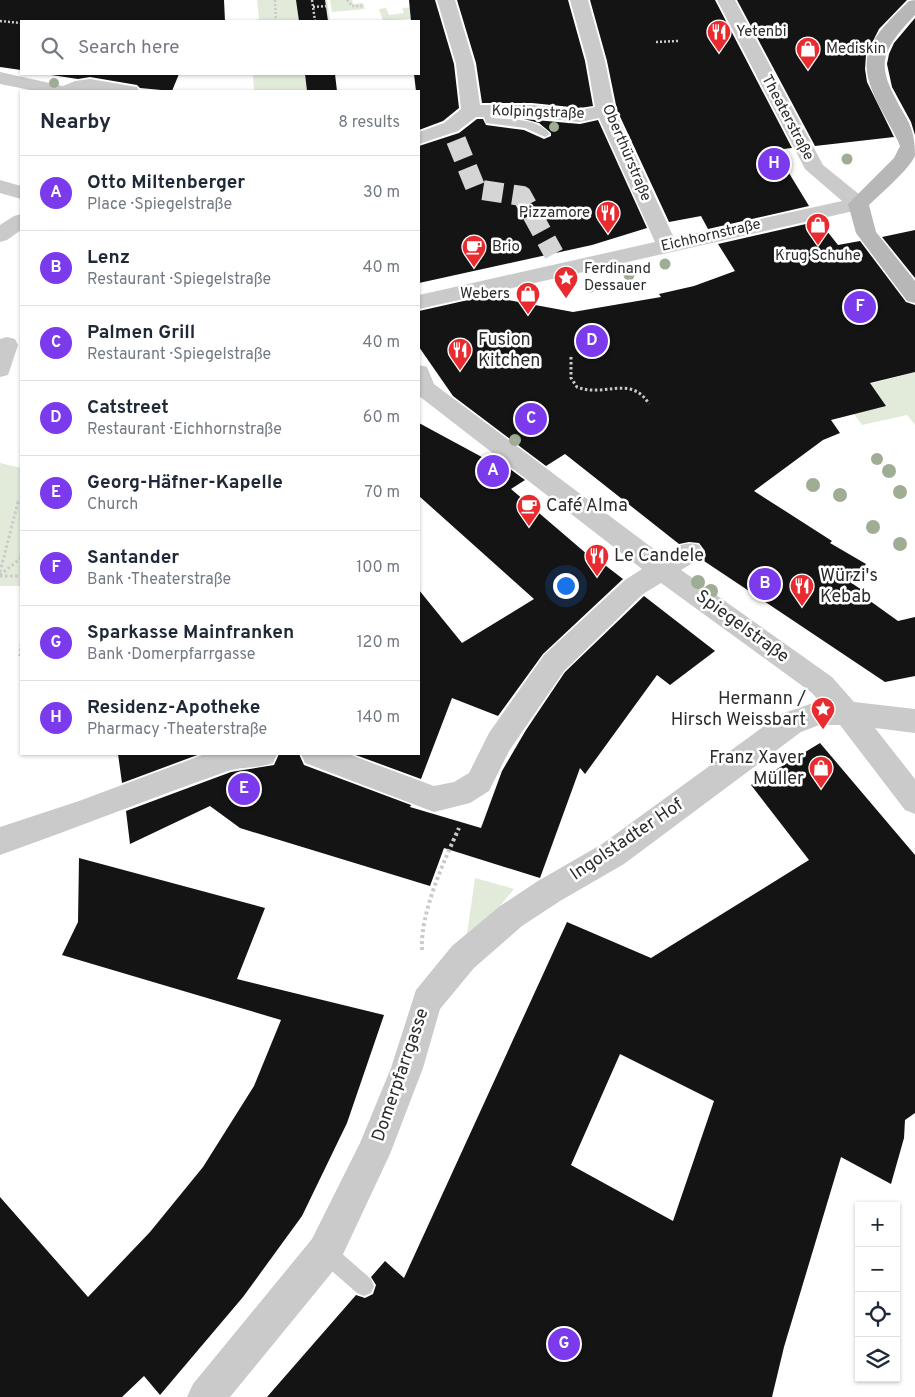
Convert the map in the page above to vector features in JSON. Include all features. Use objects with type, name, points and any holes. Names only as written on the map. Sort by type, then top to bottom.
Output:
[{"type":"street","name":"Kolpingstraße","points":[[446,0],[479,111]]},
{"type":"street","name":"Oberthürstraße","points":[[579,0],[596,61],[605,111],[667,245]]},
{"type":"street","name":"Theaterstraße","points":[[726,0],[815,169],[858,204]]},
{"type":"street","points":[[915,5],[881,44],[875,62],[879,85],[906,133],[910,146],[909,159],[858,204],[866,233],[915,296]]},
{"type":"street","points":[[0,78],[55,90]]},
{"type":"street","points":[[70,90],[86,85],[123,90]]},
{"type":"street","name":"Kolpingstraße","points":[[420,138],[451,126],[479,111],[532,111],[580,116],[605,111]]},
{"type":"street","points":[[0,186],[20,193]]},
{"type":"street","name":"Eichhornstraße","points":[[420,302],[558,262],[667,245],[858,204]]},
{"type":"street","points":[[0,235],[20,222]]},
{"type":"street","points":[[0,369],[10,345]]},
{"type":"street","name":"Spiegelstraße","points":[[421,382],[448,405],[662,570],[822,685],[847,713],[915,801]]},
{"type":"street","points":[[317,755],[434,799],[460,794],[479,782],[498,742],[554,664],[634,587],[690,552]]},
{"type":"street","name":"Ingolstadter Hof","points":[[427,1001],[463,957],[511,916],[549,891],[613,854],[791,723],[819,713],[847,713],[915,721]]},
{"type":"street","points":[[0,841],[80,814],[227,758],[255,755]]},
{"type":"street","name":"Domerpfarrgasse","points":[[206,1397],[325,1252],[373,1154],[406,1068],[427,1001]]},
{"type":"lane","points":[[479,111],[490,121],[531,126],[542,130],[545,134]]},
{"type":"lane","points":[[325,1252],[364,1286]]},
{"type":"path","points":[[274,0],[276,20]]},
{"type":"path","points":[[312,0],[314,20]]},
{"type":"path","points":[[347,0],[352,6],[364,6]]},
{"type":"path","points":[[313,7],[328,6]]},
{"type":"path","points":[[0,20],[20,24]]},
{"type":"path","points":[[656,42],[678,41]]},
{"type":"path","points":[[571,356],[572,379],[577,387],[586,391],[629,388],[639,392],[649,404]]},
{"type":"path","points":[[0,575],[19,502]]},
{"type":"path","points":[[0,575],[20,559]]},
{"type":"path","points":[[0,575],[20,576]]},
{"type":"path","name":"Domerpfarrgasse","points":[[427,1001],[420,934],[442,866],[479,782]]},
{"type":"green space","points":[[257,0],[327,0],[330,20],[256,20],[259,19]]},
{"type":"green space","points":[[330,0],[352,0],[353,4],[363,3],[365,9],[332,12]]},
{"type":"green space","points":[[416,7],[420,18],[383,20],[379,9],[386,8],[389,15],[404,13],[402,8]]},
{"type":"green space","points":[[253,75],[305,75],[307,90],[254,90]]},
{"type":"green space","points":[[915,372],[915,425],[907,415],[862,425],[854,414],[870,384]]},
{"type":"green space","points":[[0,463],[20,468],[20,586],[0,586]]},
{"type":"green space","points":[[475,878],[514,889],[465,948]]},
{"type":"building","points":[[0,0],[224,0],[225,20],[20,20],[20,70],[0,67]]},
{"type":"building","points":[[296,0],[325,0],[328,20],[299,20]]},
{"type":"building","points":[[409,0],[435,0],[454,64],[459,108],[443,121],[420,130],[420,90],[416,90],[414,75],[420,75],[420,20],[411,20]]},
{"type":"building","points":[[457,0],[568,0],[585,61],[593,106],[580,108],[532,103],[482,103],[476,63]]},
{"type":"building","points":[[590,0],[715,0],[792,148],[775,150],[809,206],[708,229],[701,216],[669,222],[617,110],[607,61]]},
{"type":"building","points":[[737,0],[907,0],[879,29],[866,55],[865,69],[867,82],[894,137],[815,146]]},
{"type":"building","points":[[915,18],[915,135],[911,122],[892,87],[887,64],[894,43]]},
{"type":"building","points":[[52,75],[179,75],[172,90],[140,88],[137,85],[90,77],[78,79]]},
{"type":"building","points":[[305,75],[335,75],[337,90],[307,90]]},
{"type":"building","points":[[477,119],[483,119],[486,125],[524,130],[544,139],[551,136],[551,133],[539,123],[524,119],[580,124],[598,120],[647,228],[592,245],[420,283],[420,146],[459,133]]},
{"type":"building","points":[[819,221],[838,245],[860,241],[906,302],[915,305],[915,372],[870,383],[886,406],[831,420],[840,433],[823,440],[754,491],[832,541],[830,543],[866,564],[850,582],[862,590],[859,593],[898,621],[915,617],[915,676],[885,682],[701,559],[705,551],[699,543],[679,544],[565,454],[546,466],[453,396],[420,348],[420,311],[486,296],[573,312],[661,297],[659,294],[694,286],[735,271],[718,244]]},
{"type":"building","points":[[915,230],[915,278],[882,237]]},
{"type":"building","points":[[420,424],[504,469],[498,460],[525,480],[511,489],[595,561],[597,559],[623,579],[543,654],[498,716],[452,698],[421,779],[356,755],[420,755],[420,591],[462,643],[534,599],[420,497]]},
{"type":"building","points":[[644,596],[715,651],[670,685],[657,675],[585,774],[580,768],[540,878],[444,848],[430,886],[240,828],[210,806],[130,844],[126,811],[231,772],[274,765],[279,755],[299,755],[304,765],[411,805],[410,807],[481,828],[502,771],[526,730],[565,672]]},
{"type":"building","points":[[820,743],[915,855],[915,1113],[905,1120],[904,1138],[891,1184],[841,1157],[784,1347],[772,1397],[267,1397],[356,1295],[365,1298],[373,1294],[376,1285],[371,1277],[385,1261],[404,1278],[567,922],[651,958],[809,860],[751,785]],"holes":[[[620,1054],[714,1101],[673,1221],[571,1165]]]},
{"type":"building","points":[[118,755],[197,755],[122,783]]},
{"type":"building","points":[[79,858],[265,908],[237,979],[384,1015],[347,1123],[302,1216],[243,1297],[160,1395],[144,1376],[122,1397],[0,1397],[0,1197],[88,1297],[150,1232],[203,1167],[254,1086],[281,1020],[62,955],[78,922]]},
{"type":"tunnel","points":[[456,140],[476,189],[522,196],[554,254]]},
{"type":"place","name":"Yetenbi","points":[[719,53]]},
{"type":"place","name":"Mediskin","points":[[808,70]]},
{"type":"place","name":"Residenz-Apotheke","points":[[774,164]]},
{"type":"place","name":"Pizzamore","points":[[608,234]]},
{"type":"place","name":"Krug Schuhe","points":[[818,246]]},
{"type":"place","name":"Brio","points":[[474,268]]},
{"type":"place","name":"Ferdinand Dessauer","points":[[566,299]]},
{"type":"place","name":"Santander","points":[[860,307]]},
{"type":"place","name":"Webers","points":[[528,315]]},
{"type":"place","name":"Catstreet","points":[[592,341]]},
{"type":"place","name":"Fusion Kitchen","points":[[460,371]]},
{"type":"place","name":"Palmen Grill","points":[[531,419]]},
{"type":"place","name":"Otto Miltenberger","points":[[493,471]]},
{"type":"place","name":"Café Alma","points":[[529,527]]},
{"type":"place","name":"Le Candele","points":[[597,577]]},
{"type":"place","name":"Lenz","points":[[765,584]]},
{"type":"place","name":"Würzi's Kebab","points":[[802,607]]},
{"type":"place","name":"Hermann / Hirsch Weissbart","points":[[823,730]]},
{"type":"place","name":"Georg-Häfner-Kapelle","points":[[244,789]]},
{"type":"place","name":"Franz Xaver Müller","points":[[821,789]]},
{"type":"place","name":"Sparkasse Mainfranken","points":[[564,1344]]}]
